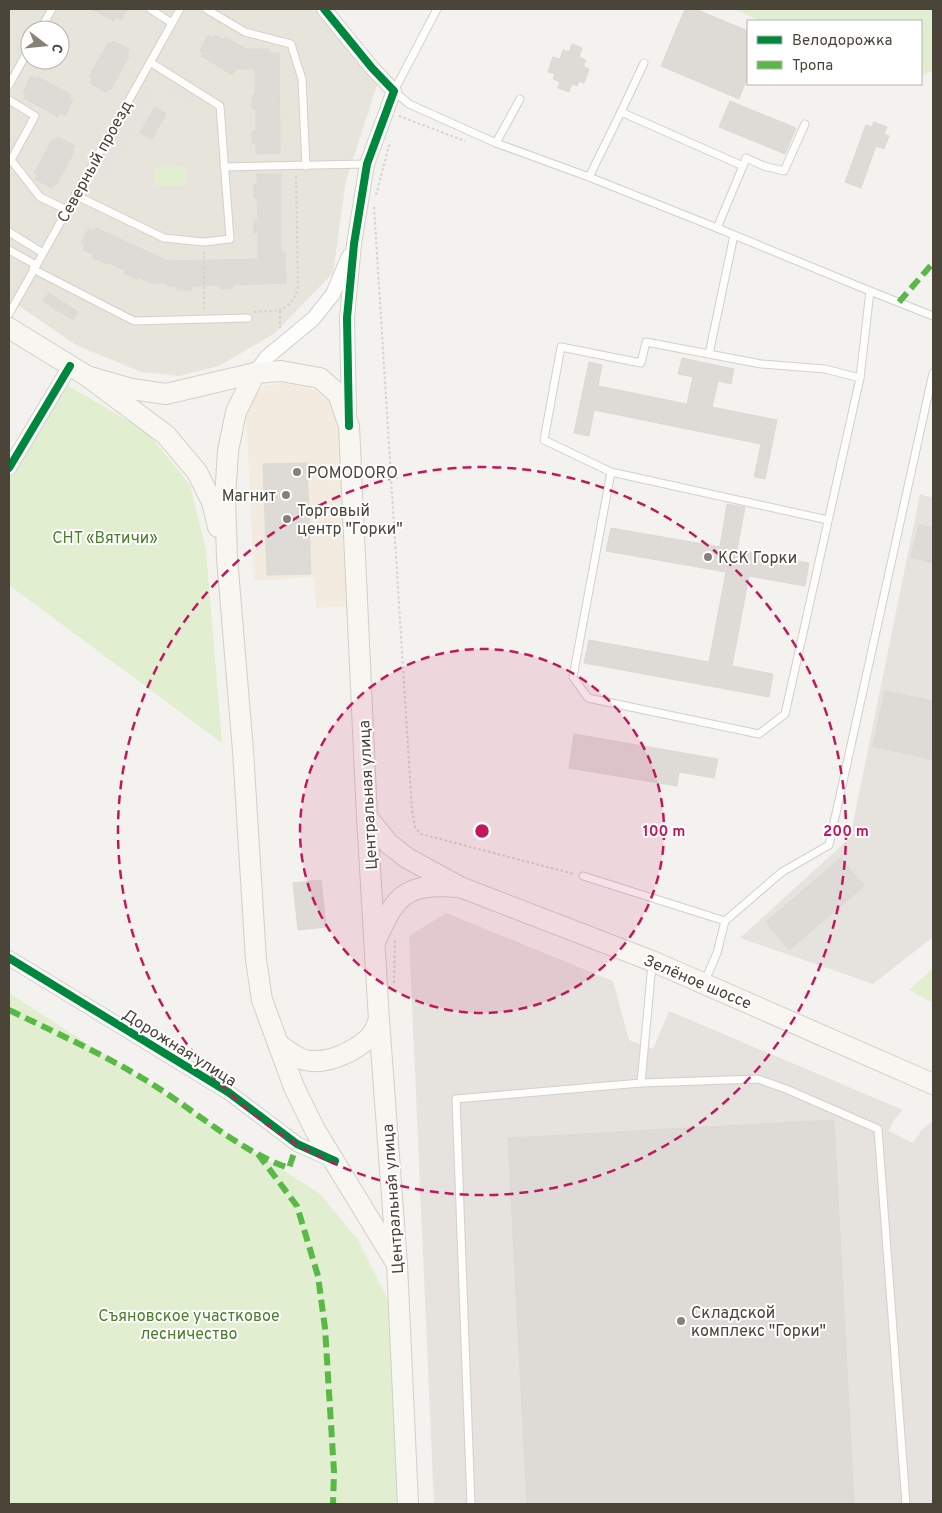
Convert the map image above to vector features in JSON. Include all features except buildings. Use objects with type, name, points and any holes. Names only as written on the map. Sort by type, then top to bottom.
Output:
[{"type":"main road","points":[[9,328],[88,376],[166,435],[197,472],[212,502],[227,558]]},
{"type":"main road","points":[[88,376],[132,389],[166,394],[255,373],[281,371],[320,378],[338,394],[349,426]]},
{"type":"main road","points":[[255,373],[236,412],[228,451],[226,498],[227,558],[243,751],[256,960],[262,1000],[294,1087],[315,1130],[398,1264]]},
{"type":"main road","name":"Центральная улица","points":[[349,426],[367,817],[379,1020],[398,1264],[408,1504]]},
{"type":"main road","points":[[367,817],[389,844],[407,858],[460,887]]},
{"type":"main road","points":[[375,942],[386,917],[397,902],[408,893],[421,887],[437,885],[460,887]]},
{"type":"main road","name":"Зелёное шоссе","points":[[460,887],[652,961],[933,1084]]},
{"type":"main road","points":[[278,1044],[304,1060],[336,1058],[371,1036],[379,1020]]},
{"type":"street","points":[[324,9],[372,68],[394,91]]},
{"type":"street","name":"Центральная улица","points":[[349,426],[347,318],[354,244],[366,164],[394,91]]},
{"type":"street","points":[[255,373],[267,356],[313,319],[333,294],[354,244]]},
{"type":"street","points":[[11,460],[70,366]]},
{"type":"street","name":"Дорожная улица","points":[[9,958],[228,1092],[297,1144],[335,1161]]},
{"type":"lane","points":[[46,20],[52,9]]},
{"type":"lane","points":[[150,9],[172,23]]},
{"type":"lane","name":"Северный проезд","points":[[9,314],[180,9]]},
{"type":"lane","points":[[206,9],[245,32],[291,44],[302,79],[306,166]]},
{"type":"lane","points":[[438,9],[394,91],[409,104],[496,143],[589,177],[933,316]]},
{"type":"lane","points":[[75,195],[164,238],[204,242],[230,239],[220,106],[150,62]]},
{"type":"lane","points":[[589,177],[644,63]]},
{"type":"lane","points":[[9,85],[20,65]]},
{"type":"lane","points":[[496,143],[520,99]]},
{"type":"lane","points":[[9,100],[35,116],[11,160],[40,197],[67,210]]},
{"type":"lane","points":[[622,112],[743,166]]},
{"type":"lane","points":[[717,228],[746,158],[764,166],[784,171],[805,124]]},
{"type":"lane","points":[[224,167],[366,164]]},
{"type":"lane","points":[[9,232],[43,253]]},
{"type":"lane","points":[[709,354],[734,235]]},
{"type":"lane","points":[[9,250],[35,267],[134,321],[248,318]]},
{"type":"lane","points":[[611,472],[573,677],[588,698],[758,734],[785,714],[860,378],[870,291]]},
{"type":"lane","points":[[828,520],[611,472],[544,440],[561,347],[641,363],[646,342],[761,364],[825,369],[860,378]]},
{"type":"lane","points":[[704,984],[716,953],[725,921],[782,872],[829,845],[894,558],[933,374]]},
{"type":"lane","points":[[583,876],[725,921]]},
{"type":"lane","points":[[641,1083],[652,961]]},
{"type":"lane","points":[[472,1504],[456,1099],[641,1083],[758,1079],[786,1089],[878,1129],[906,1504]]},
{"type":"path","points":[[376,195],[390,142]]},
{"type":"path","points":[[248,318],[249,313],[284,309],[294,299],[298,288],[295,166]]},
{"type":"path","points":[[374,204],[412,810],[415,828],[421,834],[583,876]]},
{"type":"path","points":[[204,242],[204,319]]},
{"type":"shaded area","points":[[9,9],[317,9],[378,82],[346,181],[333,273],[275,333],[219,366],[179,376],[141,372],[76,345],[9,299]]},
{"type":"shaded area","points":[[176,83],[197,95],[192,104],[171,91]]},
{"type":"shaded area","points":[[146,86],[154,90],[105,178],[97,173]]},
{"type":"shaded area","points":[[284,383],[313,389],[334,403],[343,426],[353,606],[316,608],[314,577],[254,581],[246,414],[253,397],[266,385]]},
{"type":"shaded area","points":[[920,494],[933,498],[933,937],[873,984],[740,938],[850,838]]},
{"type":"shaded area","points":[[446,913],[613,981],[629,1040],[653,1049],[669,1011],[903,1110],[894,1120],[889,1131],[913,1143],[922,1130],[931,1122],[933,1124],[933,1504],[434,1504],[409,936]]},
{"type":"green space","points":[[734,9],[933,9],[933,71],[922,76],[922,20],[758,20]]},
{"type":"green space","points":[[185,166],[186,186],[155,186],[155,167]]},
{"type":"green space","name":"СНТ «Вятичи»","points":[[58,380],[146,431],[190,485],[206,550],[222,743],[9,585],[9,459]]},
{"type":"green space","points":[[933,968],[933,1003],[909,990]]},
{"type":"green space","name":"Съяновское участковое лесничество","points":[[9,993],[320,1194],[358,1240],[393,1310],[400,1504],[9,1504]]},
{"type":"marked path","points":[[899,302],[933,263]]},
{"type":"marked path","points":[[9,1010],[76,1042],[126,1069],[160,1089],[232,1139],[270,1160],[289,1168],[297,1144]]},
{"type":"marked path","points":[[258,1154],[297,1206],[318,1276],[325,1328],[334,1472],[333,1504]]},
{"type":"cycle path","points":[[324,9],[372,68],[394,91],[367,164],[354,244],[347,318],[349,426]]},
{"type":"cycle path","points":[[9,468],[70,366]]},
{"type":"cycle path","points":[[9,958],[228,1092],[297,1144],[335,1161]]},
{"type":"place","name":"POMODORO","points":[[297,472]]},
{"type":"place","name":"Магнит","points":[[286,495]]},
{"type":"place","name":"Торговый центр \"Горки\"","points":[[287,519]]},
{"type":"place","name":"КСК Горки","points":[[708,557]]},
{"type":"place","name":"Складской комплекс \"Горки\"","points":[[681,1321]]}]
